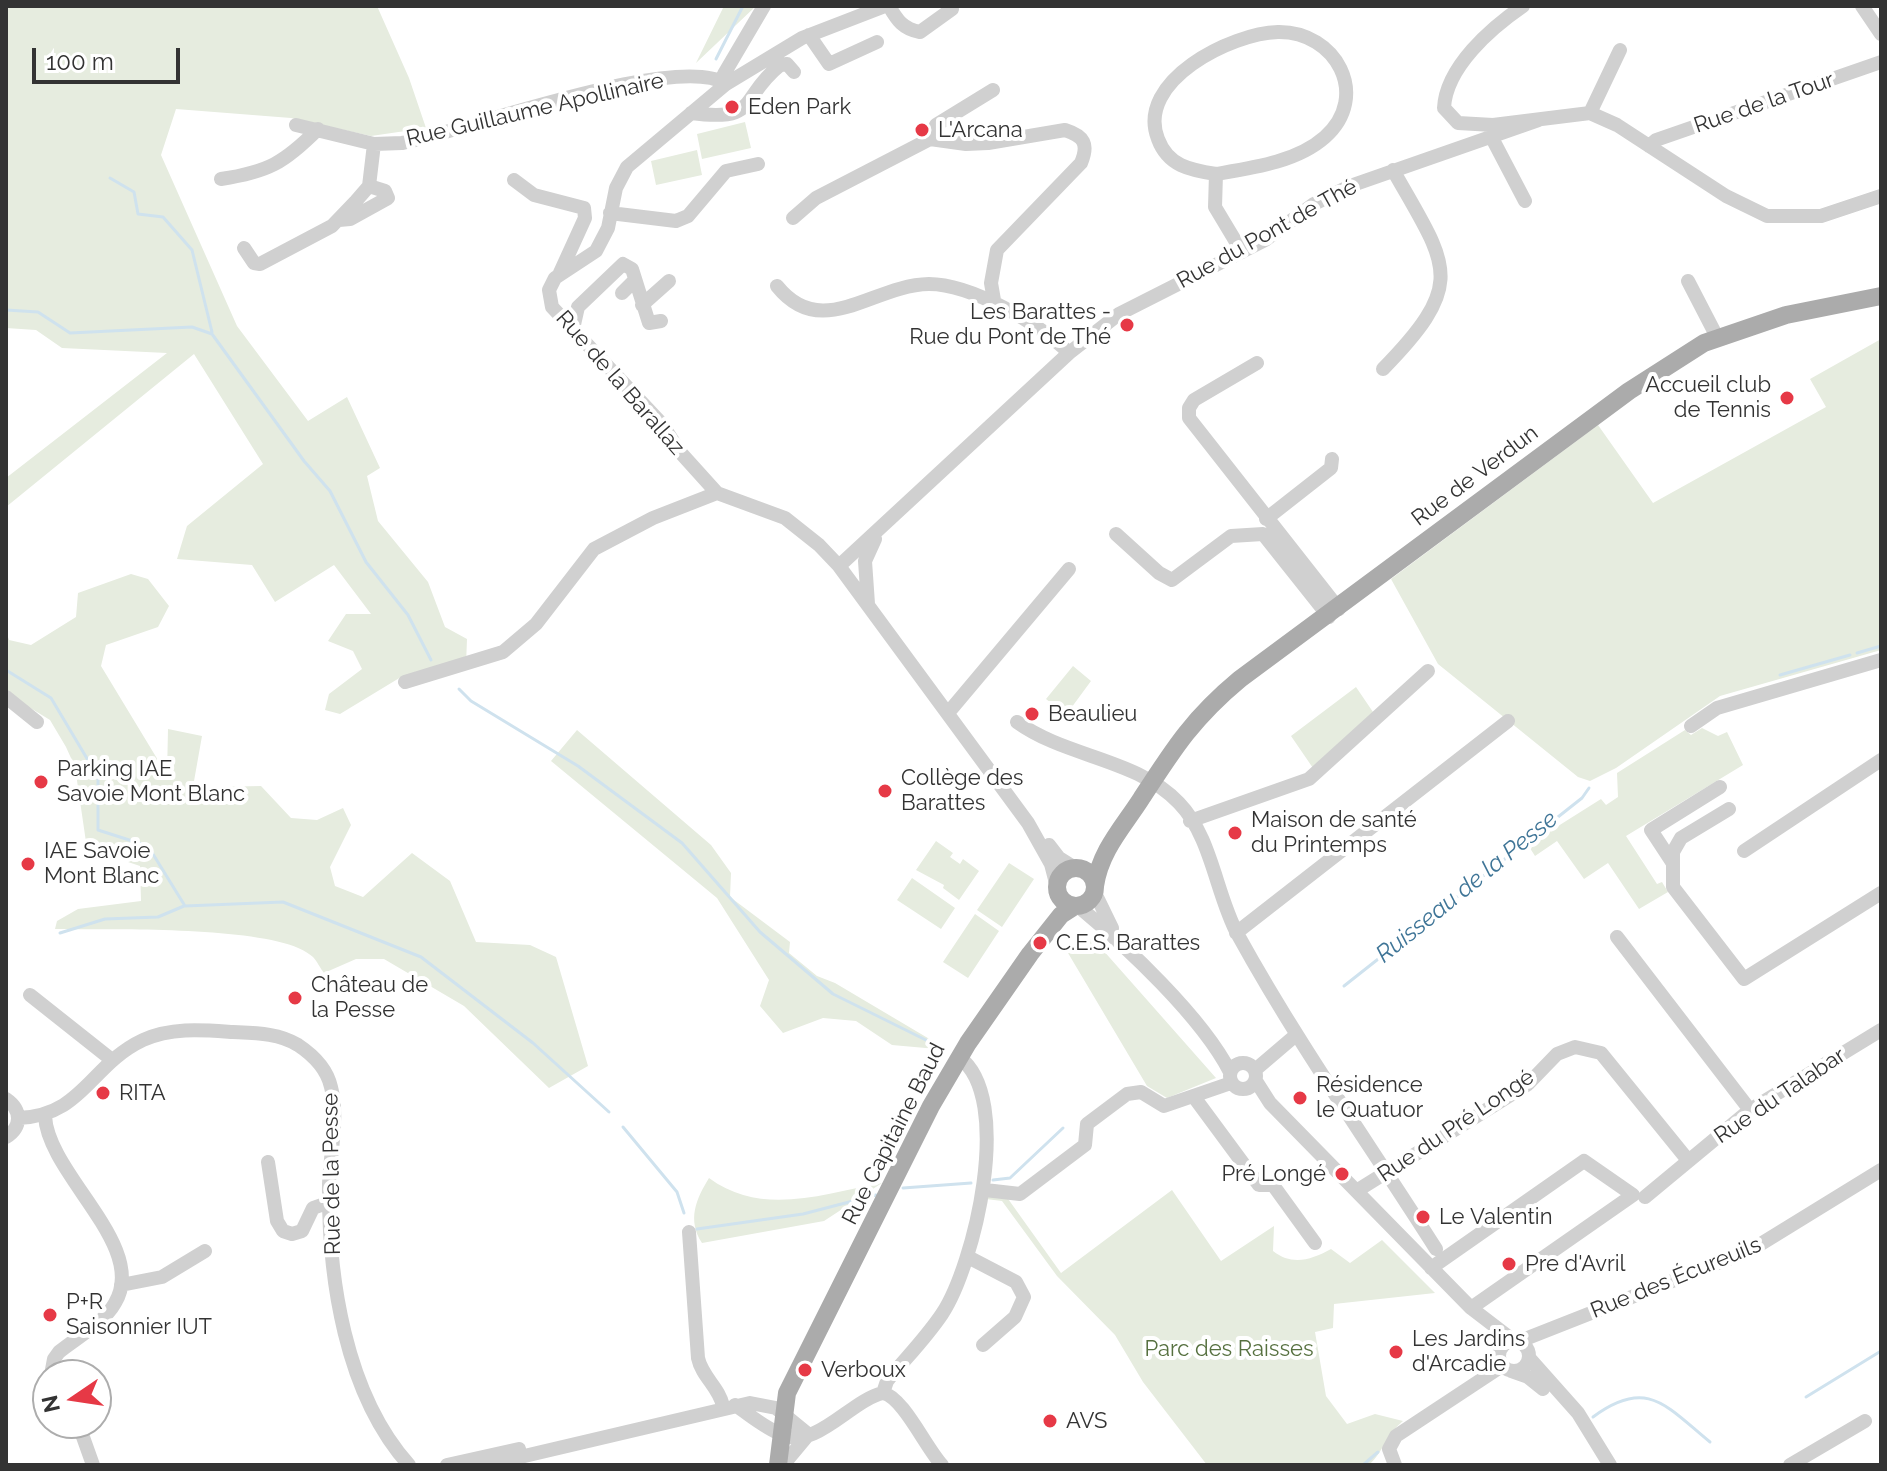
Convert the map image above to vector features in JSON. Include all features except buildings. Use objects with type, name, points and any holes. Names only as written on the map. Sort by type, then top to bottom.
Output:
[{"type":"main road","name":"Rue de Verdun","points":[[1095,888],[1100,860],[1151,781],[1203,710],[1629,391],[1717,337],[1786,315],[1881,296]]},
{"type":"main road","name":"Rue de Verdun","points":[[1077,868],[1090,860],[1139,791],[1151,781]]},
{"type":"main road","points":[[1077,868],[1091,876],[1095,888],[1090,899],[1076,906],[1062,900],[1057,889],[1062,874],[1077,868]]},
{"type":"main road","name":"Rue Capitaine Baud","points":[[1030,954],[1057,889]]},
{"type":"main road","name":"Rue Capitaine Baud","points":[[780,1465],[784,1425],[798,1369],[814,1345],[931,1106],[959,1057],[1030,954],[1061,915],[1076,906]]},
{"type":"street","points":[[726,84],[724,74],[764,6]]},
{"type":"street","points":[[887,6],[897,21],[909,30],[920,32],[952,9]]},
{"type":"street","name":"Rue de la Barallaz","points":[[717,493],[662,424],[552,307],[549,297],[552,282],[596,251],[616,188],[627,167],[726,84],[773,53],[809,35],[887,6]]},
{"type":"street","points":[[1523,6],[1493,30],[1451,79],[1444,108],[1458,123],[1474,126],[1590,113],[1649,146],[1726,196],[1767,216],[1821,216],[1881,196]]},
{"type":"street","points":[[1862,6],[1881,34]]},
{"type":"street","points":[[1263,33],[1300,34],[1328,49],[1343,74],[1345,89],[1342,114],[1335,127],[1316,144],[1284,159],[1216,174],[1187,169],[1169,158],[1162,149],[1154,124],[1155,110],[1166,87],[1207,56],[1229,44],[1263,33]]},
{"type":"street","points":[[809,35],[829,64],[877,42]]},
{"type":"street","points":[[1590,113],[1620,50]]},
{"type":"street","name":"Rue de la Tour","points":[[1649,146],[1656,140],[1881,62]]},
{"type":"street","points":[[691,113],[722,117],[735,114],[745,108],[780,65],[787,64],[794,72]]},
{"type":"street","name":"Rue Guillaume Apollinaire","points":[[296,125],[374,144],[425,138],[657,78],[704,76],[726,84]]},
{"type":"street","points":[[930,139],[936,125],[993,90]]},
{"type":"street","name":"Rue du Pont de Thé","points":[[869,608],[858,558],[882,524],[1069,353],[1119,314],[1242,252],[1314,204],[1393,170],[1539,120]]},
{"type":"street","points":[[221,179],[264,173],[291,156],[318,129]]},
{"type":"street","points":[[793,218],[816,198],[930,139],[966,144],[1065,130],[1078,134],[1085,141],[1086,151],[1081,163],[997,250],[991,283],[995,306]]},
{"type":"street","points":[[1492,138],[1525,201]]},
{"type":"street","points":[[244,248],[254,263],[260,264],[337,221],[369,186],[374,144]]},
{"type":"street","points":[[610,213],[676,221],[688,216],[726,171],[758,164]]},
{"type":"street","points":[[1383,369],[1431,313],[1441,272],[1435,241],[1393,170]]},
{"type":"street","points":[[1216,174],[1215,207],[1242,252]]},
{"type":"street","points":[[514,180],[534,195],[584,208],[585,218],[559,275]]},
{"type":"street","points":[[337,221],[350,219],[388,198],[385,191],[369,186]]},
{"type":"street","points":[[573,329],[578,307],[617,268],[627,264],[649,323],[661,321]]},
{"type":"street","points":[[622,293],[635,280]]},
{"type":"street","points":[[642,305],[669,281]]},
{"type":"street","points":[[1688,281],[1717,337]]},
{"type":"street","points":[[777,286],[798,307],[808,310],[845,306],[908,286],[947,286],[1045,330],[1069,353]]},
{"type":"street","points":[[1257,363],[1194,400],[1189,408],[1189,418],[1334,613]]},
{"type":"street","points":[[1266,519],[1331,468],[1332,459]]},
{"type":"street","points":[[405,682],[503,652],[536,624],[594,549],[653,518],[717,493],[785,518],[827,553],[1028,823],[1059,858],[1077,868]]},
{"type":"street","points":[[1116,534],[1159,573],[1172,580],[1231,536],[1263,534],[1334,613]]},
{"type":"street","points":[[827,553],[858,558],[851,569],[839,566]]},
{"type":"street","points":[[948,713],[1069,569]]},
{"type":"street","points":[[1691,726],[1725,705],[1881,660]]},
{"type":"street","points":[[1190,821],[1309,779],[1428,671]]},
{"type":"street","points":[[6,697],[37,722]]},
{"type":"street","points":[[1236,933],[1508,721]]},
{"type":"street","points":[[1017,722],[1064,747],[1151,781],[1181,805],[1236,933],[1296,1035],[1436,1249]]},
{"type":"street","points":[[1744,851],[1881,760]]},
{"type":"street","points":[[1674,870],[1651,830],[1720,787]]},
{"type":"street","points":[[1729,809],[1681,838],[1673,852],[1673,887],[1744,979],[1881,893]]},
{"type":"street","points":[[1028,823],[1051,864],[1057,889]]},
{"type":"street","points":[[1095,888],[1118,939]]},
{"type":"street","points":[[1076,906],[1118,939],[1243,1077],[1358,1190],[1471,1308],[1496,1341],[1504,1363],[1535,1382],[1586,1431],[1610,1465]]},
{"type":"street","points":[[1617,937],[1750,1110]]},
{"type":"street","points":[[30,995],[112,1060]]},
{"type":"street","name":"Rue de la Pesse","points":[[45,1116],[64,1106],[112,1060],[144,1040],[184,1030],[267,1035],[297,1045],[320,1064],[332,1089],[330,1202],[342,1330],[386,1433],[409,1465]]},
{"type":"street","name":"Rue du Talabar","points":[[1645,1197],[1687,1159],[1750,1110],[1881,1030]]},
{"type":"street","points":[[984,1194],[1020,1194],[1085,1145],[1087,1124],[1127,1094],[1141,1092],[1164,1106],[1194,1097],[1243,1077],[1296,1035]]},
{"type":"street","name":"Rue du Pré Longé","points":[[1358,1190],[1528,1084],[1557,1054],[1575,1047],[1601,1053],[1687,1159]]},
{"type":"street","points":[[883,1393],[887,1381],[943,1313],[968,1257],[984,1194],[983,1113],[973,1074],[959,1057]]},
{"type":"street","points":[[1194,1097],[1259,1185],[1273,1185],[1315,1243]]},
{"type":"street","points":[[6,1099],[15,1107],[18,1118],[14,1131],[6,1137]]},
{"type":"street","points":[[18,1118],[45,1116],[49,1144],[117,1252],[121,1285],[112,1308],[54,1359]]},
{"type":"street","points":[[1431,1268],[1584,1161],[1633,1195],[1471,1308]]},
{"type":"street","points":[[268,1162],[277,1221],[283,1231],[292,1234],[302,1231],[313,1208],[330,1202]]},
{"type":"street","name":"Rue des Écureuils","points":[[1517,1341],[1751,1250],[1881,1170]]},
{"type":"street","points":[[689,1232],[698,1358],[702,1372],[729,1406],[809,1435]]},
{"type":"street","points":[[121,1285],[162,1277],[205,1251]]},
{"type":"street","points":[[968,1257],[1016,1282],[1024,1297],[1015,1317],[983,1345]]},
{"type":"street","points":[[1471,1308],[1527,1347],[1530,1358],[1578,1413],[1586,1431]]},
{"type":"street","points":[[1388,1462],[1392,1440],[1504,1363],[1524,1368],[1550,1329]]},
{"type":"street","points":[[1504,1363],[1505,1344],[1517,1341]]},
{"type":"street","points":[[780,1465],[809,1435],[866,1399],[883,1393],[897,1400],[926,1447],[942,1465]]},
{"type":"street","points":[[486,1465],[750,1403],[784,1425]]},
{"type":"street","points":[[1790,1465],[1865,1421]]},
{"type":"street","points":[[447,1465],[580,1434],[614,1435]]},
{"type":"street","points":[[84,1439],[93,1465]]},
{"type":"green space","points":[[6,6],[377,6],[409,78],[426,128],[371,136],[291,118],[176,109],[161,155],[237,326],[308,421],[347,397],[380,468],[367,476],[378,521],[428,582],[445,627],[467,639],[466,665],[401,677],[340,714],[325,710],[329,694],[362,669],[353,651],[328,641],[346,614],[371,614],[334,565],[275,602],[252,565],[177,559],[187,526],[263,464],[194,354],[6,507],[6,478],[167,353],[62,348],[36,330],[6,328]]},
{"type":"green space","points":[[724,6],[756,6],[696,63]]},
{"type":"green space","points":[[745,122],[751,148],[702,159],[697,134]]},
{"type":"green space","points":[[697,150],[702,175],[656,185],[651,161]]},
{"type":"green space","points":[[1881,339],[1881,650],[1720,696],[1616,768],[1590,781],[1578,777],[1438,664],[1391,579],[1598,425],[1653,503],[1826,407],[1810,379]]},
{"type":"green space","points":[[131,574],[148,579],[169,606],[158,627],[106,645],[101,666],[167,775],[168,729],[202,736],[191,798],[214,787],[261,786],[291,818],[317,820],[343,808],[351,825],[330,867],[335,886],[363,897],[412,853],[450,881],[476,942],[530,945],[556,957],[588,1066],[549,1088],[464,1006],[384,959],[356,959],[324,973],[313,957],[294,946],[266,939],[190,931],[55,929],[57,921],[78,909],[141,901],[140,866],[95,851],[86,842],[75,767],[66,747],[50,720],[6,693],[6,631],[9,640],[31,645],[76,617],[78,593]]},
{"type":"green space","points":[[1073,666],[1091,681],[1066,715],[1046,699]]},
{"type":"green space","points":[[1356,687],[1373,712],[1315,771],[1291,736]]},
{"type":"green space","points":[[1702,728],[1718,736],[1727,732],[1743,765],[1626,836],[1657,884],[1662,882],[1668,892],[1639,909],[1608,863],[1584,879],[1557,841],[1535,856],[1528,845],[1601,799],[1606,805],[1618,797],[1617,773],[1685,730],[1691,735]]},
{"type":"green space","points":[[577,730],[711,845],[731,873],[730,897],[790,942],[789,953],[817,976],[835,983],[948,1050],[892,1045],[856,1021],[823,1018],[783,1033],[760,1006],[769,980],[717,898],[551,761]]},
{"type":"green space","points":[[936,841],[953,853],[950,857],[960,864],[963,859],[979,871],[959,900],[943,888],[944,885],[916,870]]},
{"type":"green space","points":[[1009,863],[1034,879],[1002,927],[977,910]]},
{"type":"green space","points":[[912,878],[955,908],[941,929],[897,900]]},
{"type":"green space","points":[[975,914],[999,931],[968,978],[943,962]]},
{"type":"green space","points":[[1087,932],[1216,1078],[1167,1098],[1147,1086],[1068,953],[1079,934]]},
{"type":"green space","points":[[709,1178],[729,1190],[771,1200],[815,1197],[882,1183],[824,1221],[702,1243],[694,1218],[700,1194]]},
{"type":"green space","name":"Parc des Raisses","points":[[1172,1190],[1221,1261],[1274,1226],[1273,1251],[1294,1260],[1316,1256],[1331,1249],[1350,1263],[1382,1240],[1435,1293],[1334,1304],[1333,1328],[1315,1332],[1326,1396],[1347,1424],[1375,1414],[1403,1421],[1369,1465],[1207,1465],[1143,1382],[1115,1335],[1057,1276],[1002,1201],[986,1199],[987,1194],[1006,1196],[1061,1273]]},
{"type":"waterway","points":[[716,59],[743,6]]},
{"type":"waterway","points":[[110,178],[134,192],[138,214],[163,217],[192,250],[212,332]]},
{"type":"waterway","points":[[6,310],[38,312],[70,333],[192,327],[212,334],[304,461],[330,491],[366,562],[408,615],[431,660]]},
{"type":"waterway","name":"Ruisseau de la Pesse","points":[[1857,653],[1881,646]]},
{"type":"waterway","name":"Ruisseau de la Pesse","points":[[1780,675],[1850,655]]},
{"type":"waterway","name":"Ruisseau de la Pesse","points":[[6,670],[51,698],[98,777],[98,830],[148,846],[185,906],[283,902],[421,957],[533,1043],[609,1112]]},
{"type":"waterway","points":[[459,689],[471,701],[578,766],[682,843],[760,932],[833,994],[940,1047]]},
{"type":"waterway","name":"Ruisseau de la Pesse","points":[[1344,986],[1582,798],[1589,788]]},
{"type":"waterway","points":[[60,933],[105,919],[158,917],[184,906]]},
{"type":"waterway","name":"Ruisseau de la Pesse","points":[[623,1127],[677,1192],[684,1213]]},
{"type":"waterway","name":"Ruisseau de la Pesse","points":[[993,1180],[1010,1178],[1063,1128]]},
{"type":"waterway","name":"Ruisseau de la Pesse","points":[[903,1188],[971,1183]]},
{"type":"waterway","name":"Ruisseau de la Pesse","points":[[697,1229],[803,1214],[876,1195]]},
{"type":"waterway","points":[[1806,1397],[1881,1351]]},
{"type":"waterway","points":[[1593,1417],[1612,1405],[1642,1398],[1668,1408],[1710,1442]]},
{"type":"waterway","points":[[1363,1465],[1378,1452]]},
{"type":"place","name":"Eden Park","points":[[732,107]]},
{"type":"place","name":"L'Arcana","points":[[922,130]]},
{"type":"place","name":"Les Barattes - Rue du Pont de Thé","points":[[1127,325]]},
{"type":"place","name":"Accueil club de Tennis","points":[[1787,398]]},
{"type":"place","name":"Beaulieu","points":[[1032,714]]},
{"type":"place","name":"Parking IAE Savoie Mont Blanc","points":[[41,782]]},
{"type":"place","name":"Collège des Barattes","points":[[885,791]]},
{"type":"place","name":"Maison de santé du Printemps","points":[[1235,833]]},
{"type":"place","name":"IAE Savoie Mont Blanc","points":[[28,864]]},
{"type":"place","name":"C.E.S. Barattes","points":[[1040,943]]},
{"type":"place","name":"Château de la Pesse","points":[[295,998]]},
{"type":"place","name":"RITA","points":[[103,1093]]},
{"type":"place","name":"Résidence le Quatuor","points":[[1300,1098]]},
{"type":"place","name":"Pré Longé","points":[[1342,1174]]},
{"type":"place","name":"Le Valentin","points":[[1423,1217]]},
{"type":"place","name":"Pre d'Avril","points":[[1509,1264]]},
{"type":"place","name":"P+R Saisonnier IUT","points":[[50,1315]]},
{"type":"place","name":"Les Jardins d'Arcadie","points":[[1396,1352]]},
{"type":"place","name":"Verboux","points":[[805,1370]]},
{"type":"place","name":"AVS","points":[[1050,1421]]}]
